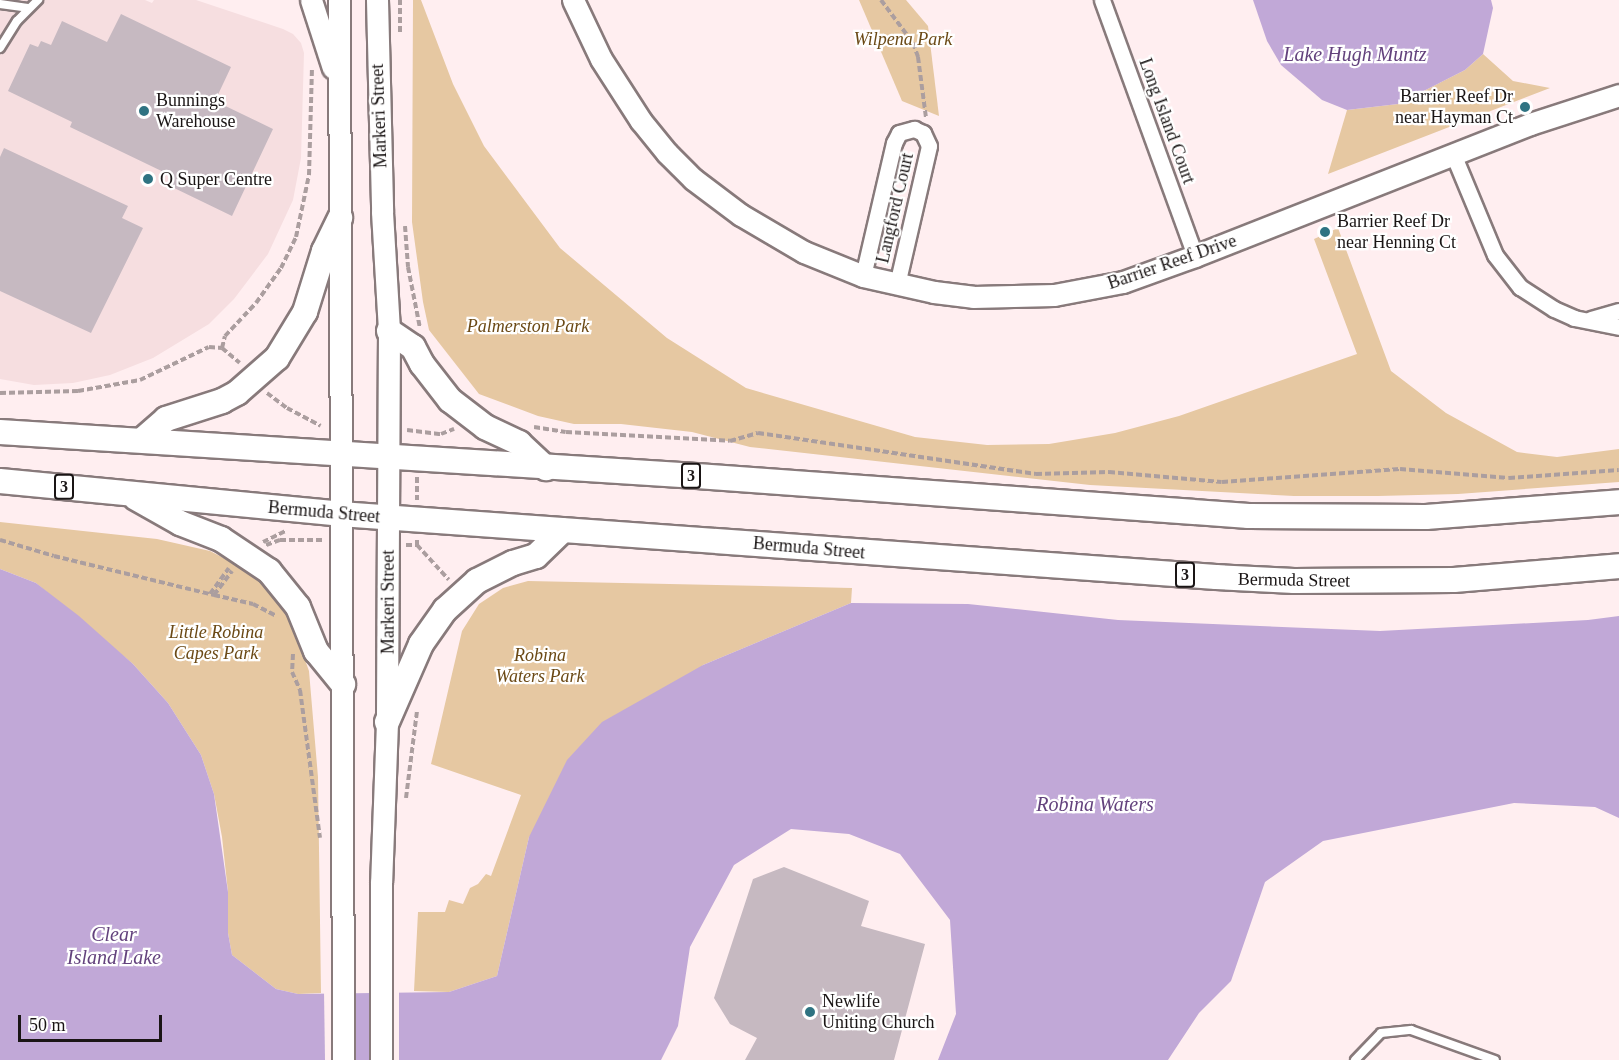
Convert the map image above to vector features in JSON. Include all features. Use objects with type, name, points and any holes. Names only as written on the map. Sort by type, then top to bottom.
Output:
[{"type":"main road","points":[[311,0],[340,95]]},
{"type":"main road","name":"Markeri Street","points":[[339,0],[343,1060]]},
{"type":"main road","name":"Markeri Street","points":[[377,0],[379,128],[389,330],[387,722],[381,1060]]},
{"type":"main road","name":"Barrier Reef Drive","points":[[573,0],[584,27],[619,91],[667,153],[693,179],[741,215],[776,237],[863,276],[897,285],[973,297],[1054,295],[1123,282],[1560,113],[1619,95]]},
{"type":"main road","points":[[142,440],[166,419],[222,401],[237,393],[277,358],[305,312],[324,251],[340,218]]},
{"type":"main road","points":[[389,330],[413,347],[431,377],[450,400],[475,420],[519,443],[546,468]]},
{"type":"main road","name":"3","points":[[0,432],[697,476],[1249,516],[1426,517],[1619,502]]},
{"type":"main road","name":"Bermuda Street","points":[[0,481],[417,520],[1294,581],[1454,580],[1619,566]]},
{"type":"main road","points":[[128,493],[180,523],[222,538],[269,571],[298,607],[316,651],[343,684]]},
{"type":"main road","points":[[387,722],[421,644],[444,610],[477,581],[536,556],[563,530]]},
{"type":"street","name":"Long Island Court","points":[[1102,0],[1195,256]]},
{"type":"street","name":"Langford Court","points":[[863,276],[894,143],[899,133],[907,129],[923,133],[928,150],[897,285]]},
{"type":"street","points":[[1453,154],[1486,237],[1506,271],[1520,287],[1538,300],[1574,318],[1619,327]]},
{"type":"street","points":[[1589,320],[1619,311]]},
{"type":"lane","points":[[0,48],[28,8],[38,0]]},
{"type":"lane","points":[[2,4],[28,8]]},
{"type":"lane","points":[[1355,1060],[1381,1033],[1411,1030],[1495,1060]]},
{"type":"path","points":[[399,38],[400,0]]},
{"type":"path","points":[[881,0],[913,43],[918,57],[927,124],[923,133]]},
{"type":"path","points":[[222,348],[228,332],[255,303],[281,268],[298,230],[309,175],[312,67]]},
{"type":"path","points":[[404,220],[408,267],[421,332]]},
{"type":"path","points":[[0,393],[98,388],[157,374],[201,349],[222,348],[234,356],[246,371]]},
{"type":"path","points":[[260,387],[305,419],[326,428],[341,428]]},
{"type":"path","points":[[389,429],[446,434],[459,424]]},
{"type":"path","points":[[526,424],[566,432],[730,441],[758,433],[1036,474],[1109,472],[1222,482],[1400,469],[1509,478],[1619,470]]},
{"type":"path","points":[[417,459],[417,545],[456,587]]},
{"type":"path","points":[[0,540],[65,559],[262,607],[279,620]]},
{"type":"path","points":[[257,550],[280,540],[327,540]]},
{"type":"path","points":[[405,545],[417,545]]},
{"type":"path","points":[[214,595],[233,570]]},
{"type":"path","points":[[292,645],[292,672],[300,690],[322,847]]},
{"type":"path","points":[[406,799],[417,705]]},
{"type":"shaded area","name":"Q Super Centre","points":[[0,0],[145,0],[152,3],[154,0],[196,0],[283,29],[293,34],[301,43],[304,53],[301,158],[293,200],[268,254],[234,299],[209,324],[153,358],[110,375],[73,383],[34,385],[0,379]]},
{"type":"green space","name":"Palmerston Park","points":[[413,0],[421,0],[453,84],[484,146],[560,248],[667,338],[746,388],[915,437],[987,445],[1049,444],[1115,433],[1179,416],[1357,354],[1314,239],[1338,228],[1391,371],[1446,413],[1517,452],[1557,457],[1619,449],[1619,482],[1458,494],[1378,496],[1294,496],[1090,485],[750,447],[692,432],[621,424],[574,424],[538,416],[479,394],[429,330],[423,302],[412,222]]},
{"type":"green space","name":"Wilpena Park","points":[[859,0],[906,0],[928,26],[939,116],[902,101]]},
{"type":"green space","points":[[1483,54],[1513,81],[1550,88],[1328,174],[1347,110],[1398,104],[1465,70]]},
{"type":"green space","name":"Little Robina Capes Park","points":[[0,522],[157,539],[210,551],[251,572],[278,600],[293,626],[309,671],[318,777],[321,993],[298,994],[276,989],[232,955],[228,933],[228,892],[222,837],[214,794],[201,755],[168,703],[133,664],[36,583],[0,569]]},
{"type":"green space","name":"Robina Waters Park","points":[[528,581],[852,588],[851,603],[703,665],[529,837],[497,976],[449,992],[414,991],[418,912],[445,912],[449,900],[463,904],[470,888],[478,884],[486,874],[491,876],[521,795],[431,764],[462,631],[479,604],[503,588]]},
{"type":"water","name":"Lake Hugh Muntz","points":[[1253,0],[1491,0],[1493,8],[1483,54],[1465,70],[1398,104],[1347,110],[1322,100],[1281,65],[1267,41]]},
{"type":"water","name":"Robina Waters","points":[[0,569],[36,583],[79,616],[133,664],[168,703],[201,755],[214,794],[228,892],[228,933],[232,955],[276,989],[298,994],[449,992],[497,976],[529,837],[567,760],[602,722],[703,665],[851,603],[968,604],[1118,620],[1380,631],[1588,620],[1619,616],[1619,818],[1595,807],[1514,803],[1323,841],[1265,882],[1231,981],[1199,1013],[1168,1060],[938,1060],[956,1014],[950,920],[900,854],[849,834],[791,829],[734,865],[690,947],[678,1026],[661,1060],[0,1060]]},
{"type":"pier","points":[[370,988],[399,988],[399,1060],[371,1060]]},
{"type":"pier","points":[[354,989],[354,1060],[325,1060],[324,990]]},
{"type":"building","name":"Bunnings Warehouse","points":[[121,14],[231,67],[215,101],[273,129],[232,216],[170,186],[174,177],[70,127],[72,122],[8,91],[30,44],[38,47],[41,41],[51,45],[62,21],[107,42]]},
{"type":"building","points":[[4,148],[128,206],[122,218],[143,228],[91,333],[0,291],[0,157]]},
{"type":"building","points":[[784,867],[869,901],[861,926],[925,944],[894,1060],[745,1060],[757,1038],[730,1024],[714,998],[753,879]]},
{"type":"place","name":"Barrier Reef Dr near Hayman Ct","points":[[1525,107]]},
{"type":"place","name":"Bunnings Warehouse","points":[[144,111]]},
{"type":"place","name":"Q Super Centre","points":[[148,179]]},
{"type":"place","name":"Barrier Reef Dr near Henning Ct","points":[[1325,232]]},
{"type":"place","name":"Newlife Uniting Church","points":[[810,1012]]},
{"type":"water label","name":"Clear Island Lake","points":[[114,946]]}]
